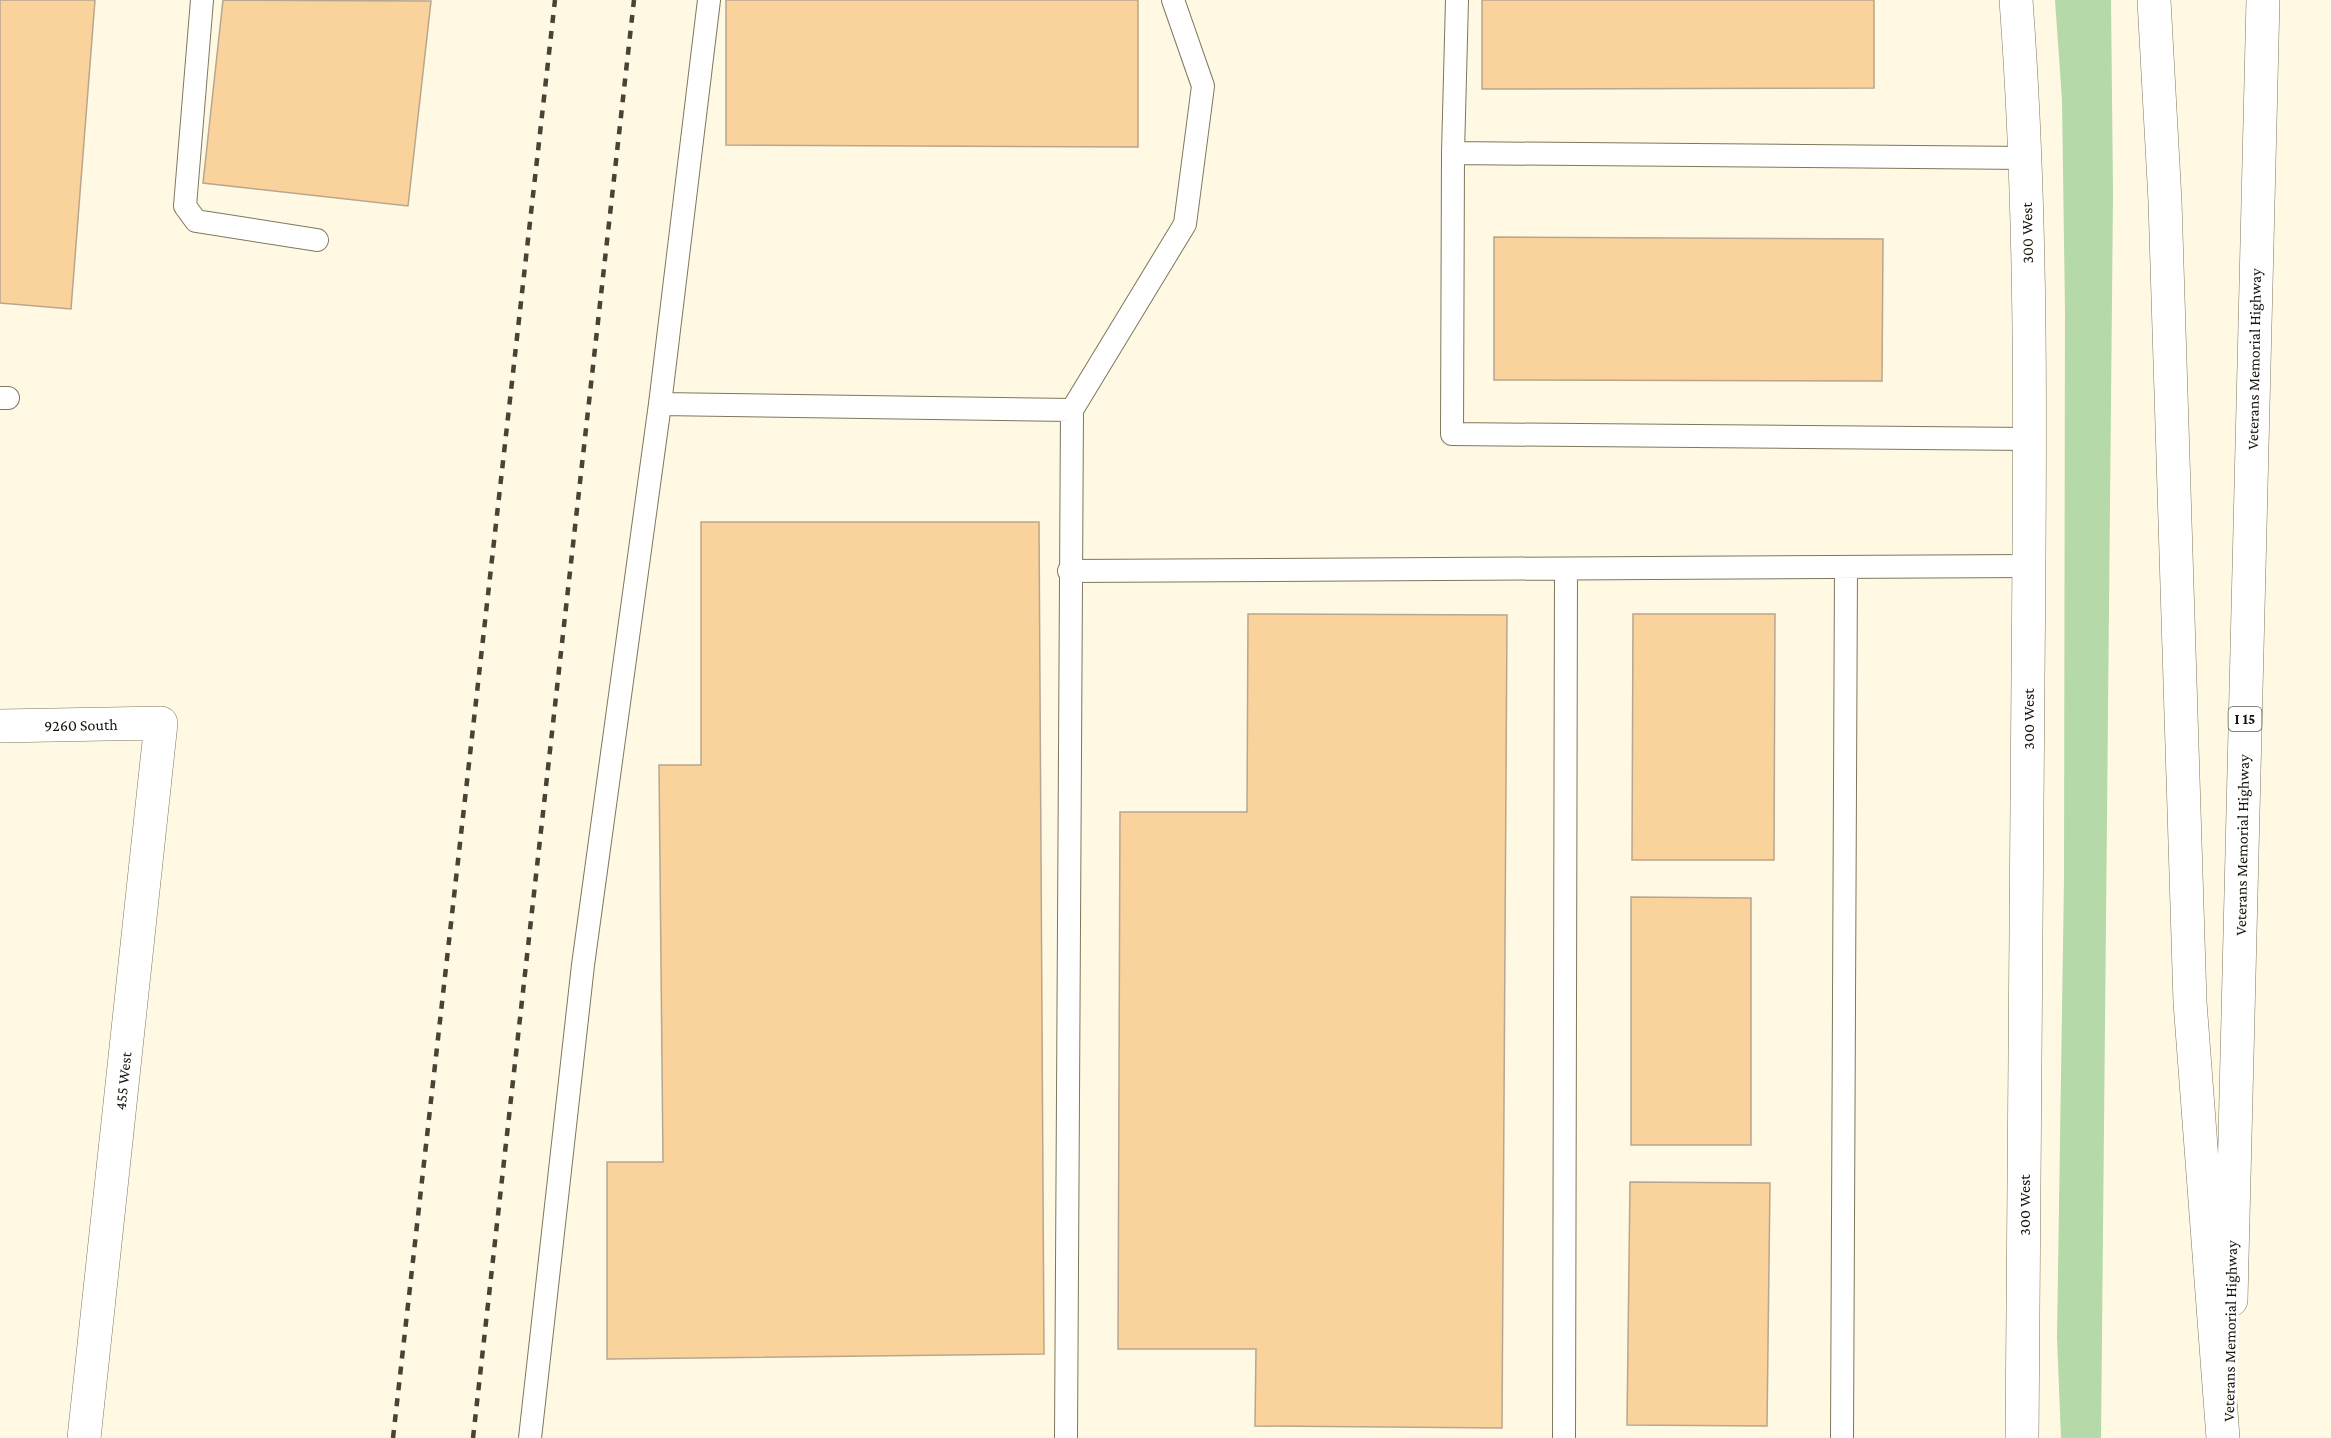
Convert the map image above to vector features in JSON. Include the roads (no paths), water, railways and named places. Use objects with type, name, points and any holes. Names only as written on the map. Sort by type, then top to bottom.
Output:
[{"type":"main road","name":"300 West","points":[[2016,0],[2026,158],[2029,298],[2022,1438]]},
{"type":"main road","points":[[2154,0],[2165,201],[2190,1002],[2223,1438]]},
{"type":"main road","name":"Veterans Memorial Highway","points":[[2228,1438],[2263,0]]},
{"type":"main road","name":"9260 South","points":[[0,726],[161,723]]},
{"type":"main road","name":"455 West","points":[[84,1438],[161,723]]},
{"type":"lane","points":[[202,0],[185,206],[196,222],[317,240]]},
{"type":"lane","points":[[530,1438],[583,965],[660,404],[709,0]]},
{"type":"lane","points":[[1066,1438],[1072,410],[1185,224],[1203,86],[1173,0]]},
{"type":"lane","points":[[1457,0],[1453,153],[1452,434],[2029,440]]},
{"type":"lane","points":[[1453,153],[2026,158]]},
{"type":"lane","points":[[660,404],[1072,410]]},
{"type":"lane","points":[[1070,572],[2029,566]]},
{"type":"lane","points":[[1842,1438],[1846,567]]},
{"type":"lane","points":[[1564,1438],[1566,568]]},
{"type":"railway","points":[[393,1438],[555,0]]},
{"type":"railway","points":[[473,1438],[634,0]]}]
